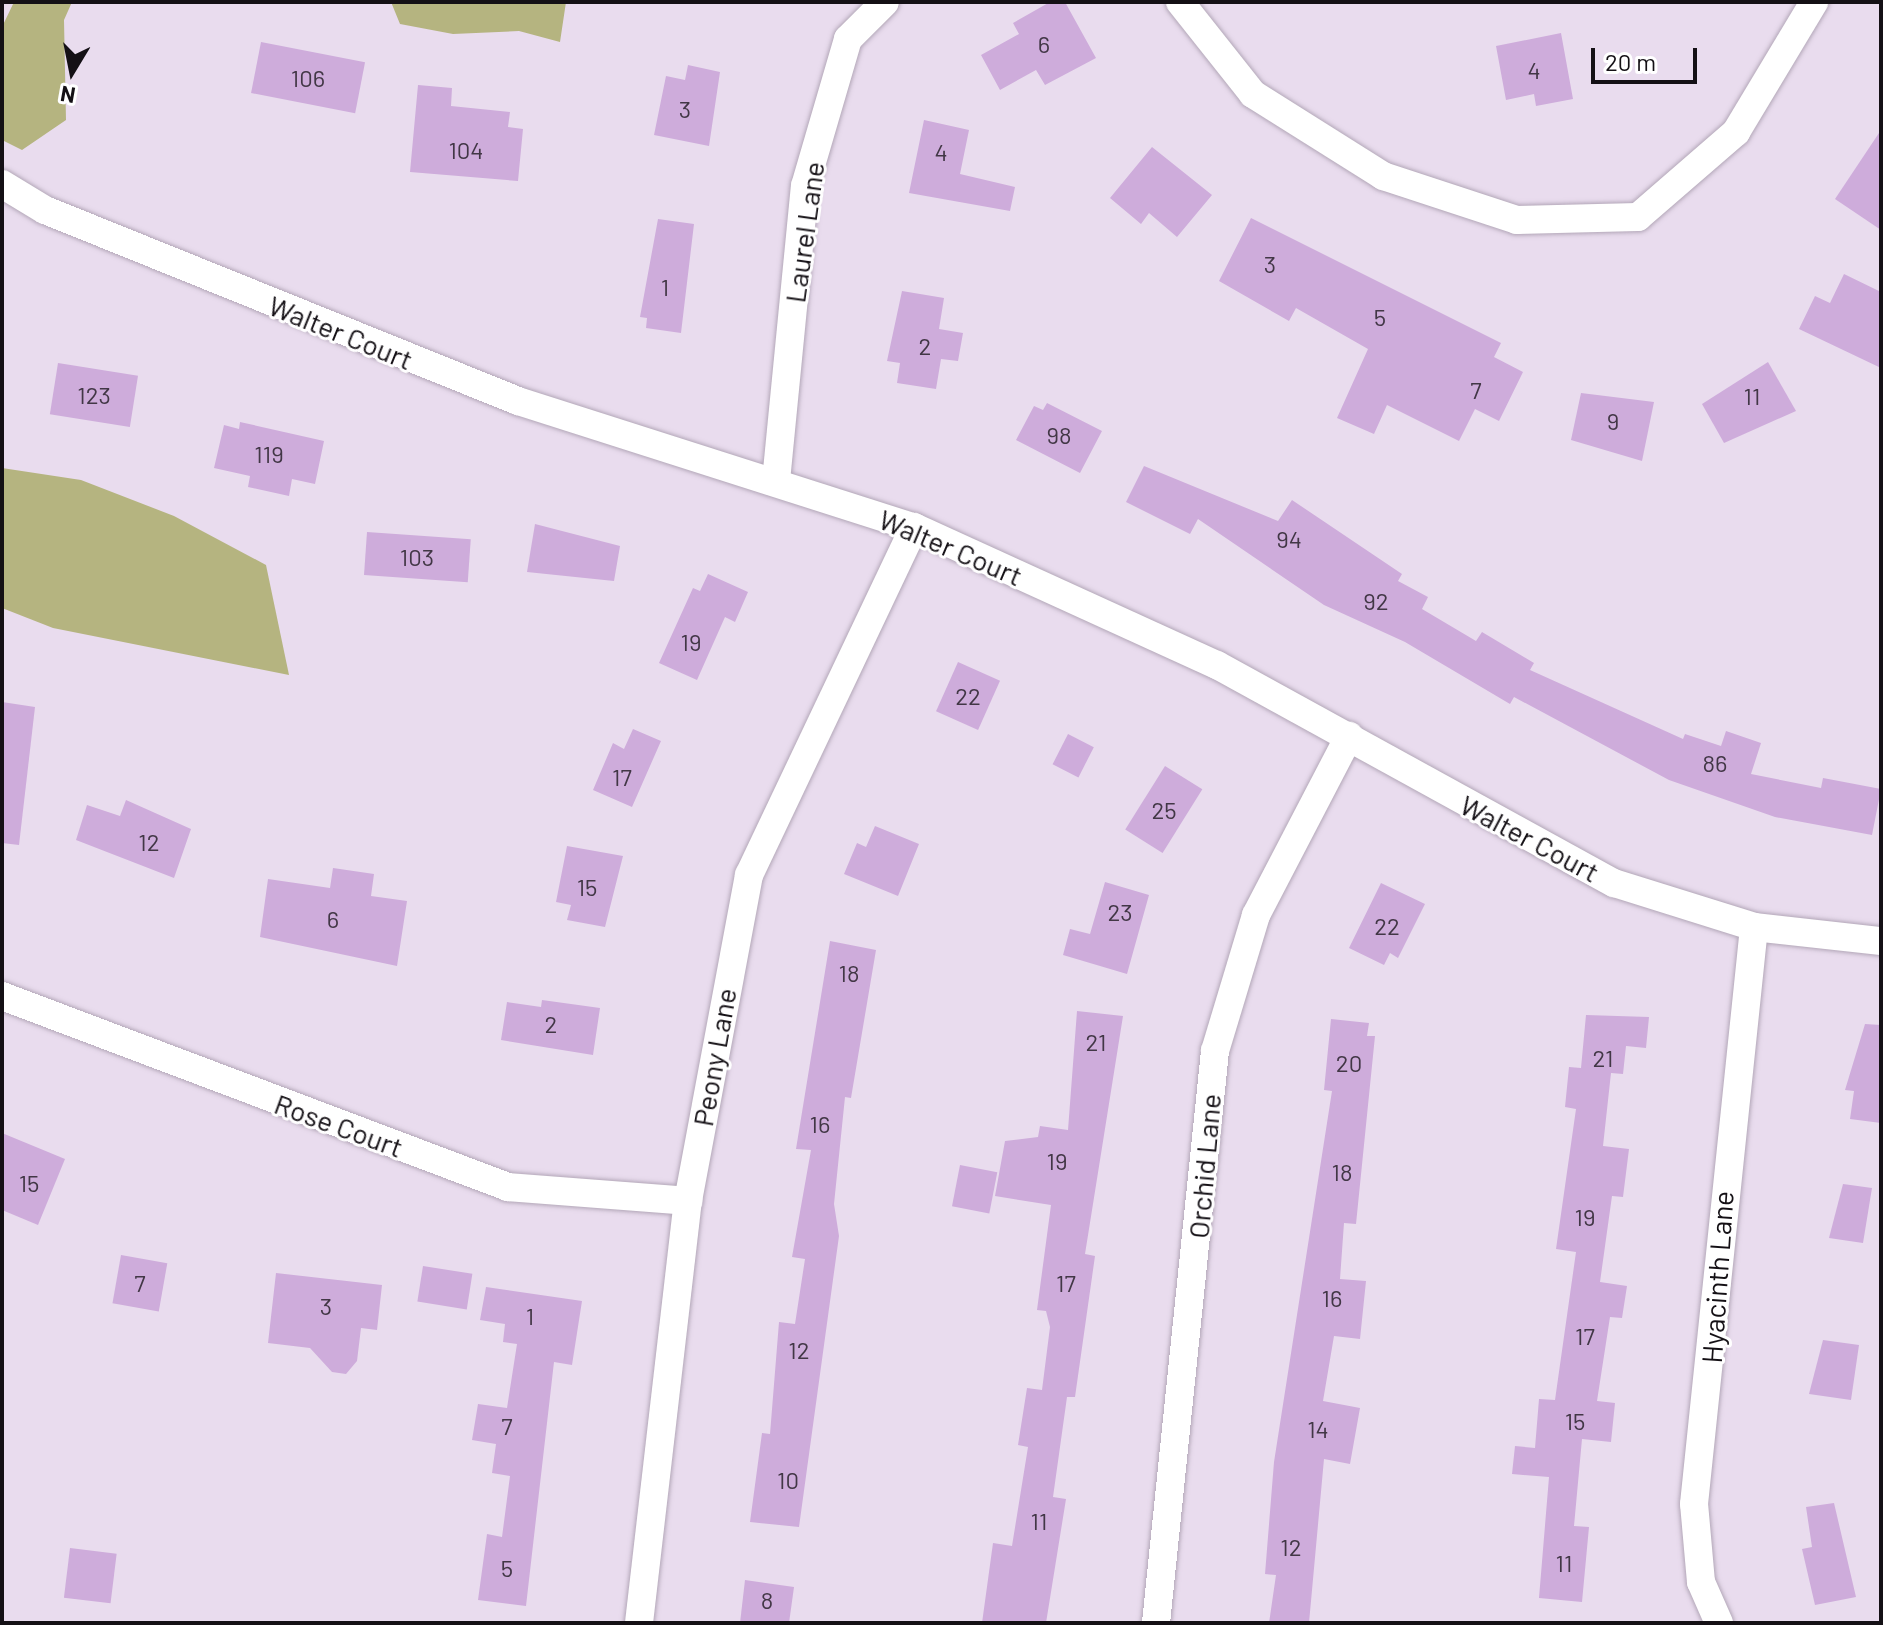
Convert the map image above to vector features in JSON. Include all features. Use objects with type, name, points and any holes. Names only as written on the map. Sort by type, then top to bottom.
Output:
[{"type":"street","name":"Laurel Lane","points":[[776,481],[805,186],[848,39],[885,2]]},
{"type":"street","points":[[1180,2],[1253,94],[1383,176],[1517,220],[1638,217],[1736,132],[1814,2]]},
{"type":"street","name":"Walter Court","points":[[2,184],[58,216],[518,401],[914,527],[1217,665],[1614,883],[1754,927],[1881,941]]},
{"type":"street","name":"Peony Lane","points":[[639,1623],[688,1201],[749,875],[914,527]]},
{"type":"street","name":"Orchid Lane","points":[[1156,1623],[1215,1051],[1256,915],[1349,736]]},
{"type":"street","name":"Hyacinth Lane","points":[[1719,1623],[1701,1582],[1694,1504],[1754,927]]},
{"type":"street","name":"Rose Court","points":[[2,996],[508,1187],[688,1201]]},
{"type":"shaded area","points":[[14,2],[72,2],[64,20],[66,120],[22,150],[2,140],[2,27]]},
{"type":"shaded area","points":[[391,2],[566,2],[560,42],[519,31],[453,34],[400,24]]},
{"type":"shaded area","points":[[2,468],[81,480],[174,516],[266,565],[289,675],[53,628],[2,608]]},
{"type":"building","points":[[1050,2],[1065,2],[1096,58],[1045,85],[1036,70],[1000,90],[981,55],[1019,34],[1013,23]]},
{"type":"building","points":[[1561,33],[1573,99],[1536,106],[1534,94],[1506,100],[1496,46]]},
{"type":"building","points":[[261,42],[365,62],[355,113],[251,93]]},
{"type":"building","points":[[688,65],[720,72],[709,146],[654,135],[666,76],[685,80]]},
{"type":"building","points":[[418,85],[452,88],[451,106],[510,112],[508,127],[523,129],[518,181],[410,172]]},
{"type":"building","points":[[924,120],[969,130],[960,174],[1015,187],[1010,211],[909,193]]},
{"type":"building","points":[[1881,130],[1881,230],[1835,199]]},
{"type":"building","points":[[1152,147],[1212,195],[1177,237],[1149,213],[1141,224],[1110,198]]},
{"type":"building","points":[[1251,218],[1501,343],[1494,357],[1523,372],[1499,421],[1475,409],[1459,441],[1387,405],[1374,434],[1337,418],[1368,349],[1296,308],[1289,321],[1219,281]]},
{"type":"building","points":[[658,219],[694,224],[681,333],[646,328],[647,318],[640,317]]},
{"type":"building","points":[[1844,274],[1881,292],[1881,368],[1799,329],[1815,296],[1830,303]]},
{"type":"building","points":[[902,291],[944,298],[939,329],[963,333],[958,361],[941,359],[936,389],[897,383],[900,363],[887,361]]},
{"type":"building","points":[[1768,362],[1796,411],[1724,443],[1702,404]]},
{"type":"building","points":[[58,363],[138,376],[130,427],[50,414]]},
{"type":"building","points":[[1581,393],[1654,402],[1642,461],[1571,440]]},
{"type":"building","points":[[1047,403],[1102,431],[1080,473],[1016,440],[1034,406],[1043,410]]},
{"type":"building","points":[[240,422],[324,441],[315,484],[292,479],[289,496],[248,487],[250,476],[214,468],[224,425],[239,429]]},
{"type":"building","points":[[1144,466],[1278,521],[1292,500],[1402,574],[1398,581],[1428,597],[1422,609],[1476,641],[1482,632],[1534,663],[1530,670],[1683,739],[1685,734],[1721,746],[1726,731],[1761,743],[1751,774],[1821,788],[1823,778],[1881,789],[1872,835],[1775,817],[1669,780],[1514,697],[1510,704],[1405,642],[1324,605],[1198,519],[1190,534],[1126,502]]},
{"type":"building","points":[[535,524],[620,546],[614,581],[527,572]]},
{"type":"building","points":[[367,532],[471,539],[468,582],[364,575]]},
{"type":"building","points":[[708,574],[748,592],[735,622],[725,617],[697,680],[659,663],[693,588],[700,591]]},
{"type":"building","points":[[958,662],[1000,681],[978,730],[936,711]]},
{"type":"building","points":[[2,702],[35,707],[19,845],[2,843]]},
{"type":"building","points":[[633,729],[661,741],[632,807],[593,790],[613,743],[624,749]]},
{"type":"building","points":[[1068,734],[1094,747],[1078,777],[1053,764]]},
{"type":"building","points":[[1165,766],[1202,789],[1163,853],[1125,830]]},
{"type":"building","points":[[126,800],[191,829],[174,878],[76,840],[87,805],[120,816]]},
{"type":"building","points":[[875,826],[919,844],[898,896],[844,874],[857,843],[866,847]]},
{"type":"building","points":[[567,846],[623,856],[605,927],[567,920],[571,905],[556,902]]},
{"type":"building","points":[[333,868],[374,874],[371,896],[407,901],[397,966],[260,937],[268,879],[330,888]]},
{"type":"building","points":[[1105,882],[1149,895],[1127,974],[1063,955],[1070,929],[1090,934]]},
{"type":"building","points":[[1381,883],[1425,904],[1398,958],[1390,953],[1384,965],[1349,948]]},
{"type":"building","points":[[830,941],[876,950],[851,1098],[845,1097],[834,1204],[839,1236],[799,1527],[750,1522],[762,1433],[770,1434],[779,1322],[795,1324],[805,1259],[792,1257],[811,1150],[796,1149]]},
{"type":"building","points":[[542,1000],[600,1008],[593,1055],[501,1040],[507,1002],[541,1007]]},
{"type":"building","points":[[1077,1011],[1123,1016],[1085,1254],[1095,1256],[1075,1397],[1067,1397],[1053,1497],[1066,1499],[1046,1623],[982,1623],[993,1543],[1012,1546],[1028,1447],[1018,1445],[1027,1388],[1042,1390],[1050,1327],[1046,1311],[1037,1310],[1051,1205],[995,1196],[1005,1141],[1038,1137],[1040,1126],[1068,1130]]},
{"type":"building","points":[[1586,1015],[1649,1017],[1646,1048],[1626,1046],[1623,1074],[1611,1073],[1603,1146],[1629,1149],[1623,1197],[1612,1196],[1600,1282],[1627,1286],[1622,1318],[1610,1317],[1597,1401],[1615,1403],[1611,1442],[1582,1439],[1574,1526],[1589,1527],[1582,1602],[1539,1598],[1549,1477],[1512,1474],[1515,1446],[1535,1448],[1539,1399],[1555,1400],[1576,1252],[1556,1249],[1576,1109],[1565,1107],[1569,1067],[1581,1068]]},
{"type":"building","points":[[1331,1019],[1369,1023],[1367,1036],[1375,1036],[1356,1224],[1344,1223],[1340,1279],[1366,1281],[1360,1339],[1334,1336],[1323,1401],[1360,1408],[1350,1464],[1324,1459],[1309,1623],[1269,1623],[1276,1575],[1265,1574],[1274,1462],[1332,1091],[1324,1090]]},
{"type":"building","points":[[1865,1024],[1881,1025],[1881,1123],[1850,1119],[1854,1091],[1845,1090]]},
{"type":"building","points":[[2,1133],[65,1159],[38,1225],[2,1210]]},
{"type":"building","points":[[960,1165],[997,1172],[989,1213],[952,1206]]},
{"type":"building","points":[[1843,1184],[1872,1188],[1863,1243],[1829,1238]]},
{"type":"building","points":[[121,1255],[167,1263],[159,1311],[112,1303]]},
{"type":"building","points":[[423,1266],[472,1274],[467,1309],[417,1302]]},
{"type":"building","points":[[276,1273],[382,1285],[377,1330],[361,1328],[357,1361],[346,1374],[332,1372],[310,1348],[268,1343]]},
{"type":"building","points":[[486,1287],[582,1301],[572,1365],[554,1362],[526,1606],[478,1600],[487,1534],[502,1537],[510,1476],[492,1473],[496,1444],[472,1440],[478,1404],[507,1408],[517,1344],[503,1342],[505,1324],[480,1320]]},
{"type":"building","points":[[1823,1340],[1859,1345],[1851,1400],[1809,1394]]},
{"type":"building","points":[[1834,1503],[1856,1597],[1815,1605],[1802,1549],[1812,1547],[1806,1507]]},
{"type":"building","points":[[70,1548],[117,1554],[111,1603],[64,1598]]},
{"type":"building","points":[[745,1580],[794,1587],[789,1623],[740,1623]]}]
